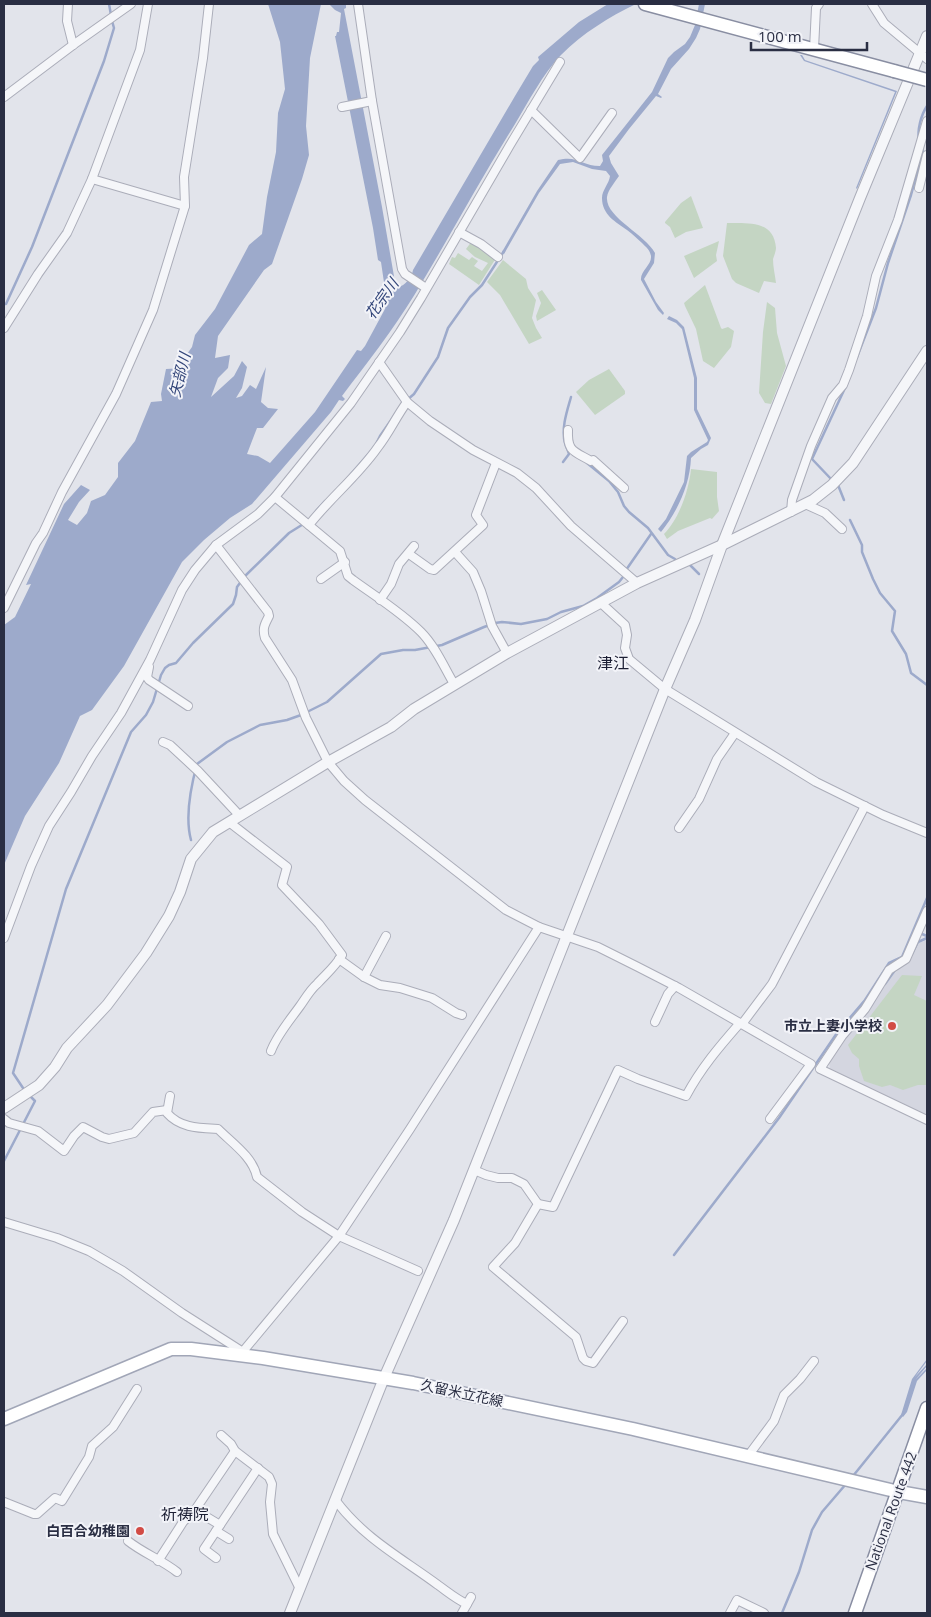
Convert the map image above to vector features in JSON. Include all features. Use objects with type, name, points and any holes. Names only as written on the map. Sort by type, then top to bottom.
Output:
[{"type":"main road","points":[[645,4],[927,80]]},
{"type":"main road","name":"久留米立花線","points":[[4,1419],[171,1349],[191,1349],[241,1354],[384,1378],[614,1425],[898,1492],[927,1497]]},
{"type":"main road","name":"National Route 442","points":[[855,1613],[927,1408]]},
{"type":"street","points":[[68,4],[67,21],[73,45]]},
{"type":"street","points":[[4,328],[38,274],[67,233],[92,179],[140,50],[148,4]]},
{"type":"street","points":[[4,608],[62,492],[116,394],[154,310],[185,206],[184,177],[203,58],[209,4]]},
{"type":"street","points":[[358,4],[372,101],[402,269],[405,274],[426,288]]},
{"type":"street","points":[[814,49],[817,4]]},
{"type":"street","points":[[872,4],[884,23],[924,56]]},
{"type":"street","points":[[4,97],[130,5]]},
{"type":"street","points":[[290,1613],[384,1378],[474,1170],[665,689],[695,620],[722,545],[860,198],[924,56],[927,36]]},
{"type":"street","points":[[4,938],[31,866],[49,826],[121,713],[150,660],[182,590],[194,570],[216,545],[258,514],[275,497],[351,403],[400,332],[560,62]]},
{"type":"street","points":[[342,107],[372,101]]},
{"type":"street","points":[[531,110],[580,158],[611,118]]},
{"type":"street","points":[[791,512],[792,500],[811,446],[832,398],[843,385],[849,370],[867,316],[876,276],[898,220],[927,121]]},
{"type":"street","points":[[919,188],[927,154],[923,139]]},
{"type":"street","points":[[92,179],[185,206]]},
{"type":"street","points":[[458,232],[481,244],[498,257]]},
{"type":"street","points":[[4,1108],[39,1085],[55,1067],[67,1048],[106,1005],[146,953],[169,916],[192,859],[213,832],[328,762],[391,727],[454,684],[507,653],[637,583],[722,545],[813,500],[835,482],[853,463],[927,351]]},
{"type":"street","points":[[379,362],[407,402],[430,421],[472,450],[517,474],[536,488],[572,526],[637,583]]},
{"type":"street","points":[[310,525],[324,506],[378,448],[407,402]]},
{"type":"street","points":[[568,430],[569,446],[573,452],[591,461],[593,460],[624,488]]},
{"type":"street","points":[[408,554],[434,570],[483,525],[476,515],[496,463]]},
{"type":"street","points":[[275,497],[340,551],[348,576],[422,633],[454,684]]},
{"type":"street","points":[[806,504],[825,513],[842,529]]},
{"type":"street","points":[[216,545],[268,612],[269,616],[263,626],[265,638],[292,680],[306,718],[328,762],[344,780],[364,800],[506,910],[539,927],[598,947],[675,986],[811,1064],[770,1120]]},
{"type":"street","points":[[380,600],[391,584],[399,564],[414,546]]},
{"type":"street","points":[[455,552],[473,572],[492,626],[507,653]]},
{"type":"street","points":[[321,579],[345,562]]},
{"type":"street","points":[[601,603],[625,625],[625,648],[629,660],[665,689],[816,782],[927,834]]},
{"type":"street","points":[[150,660],[148,680],[188,706]]},
{"type":"street","points":[[678,828],[699,799],[716,759],[735,733]]},
{"type":"street","points":[[163,742],[170,745],[185,758],[239,815]]},
{"type":"street","points":[[474,1170],[498,1178],[512,1178],[524,1184],[538,1204],[553,1207],[618,1070],[686,1096],[705,1064],[741,1024],[772,984],[865,806]]},
{"type":"street","points":[[229,822],[287,867],[282,885],[319,924],[342,955],[316,985],[287,1024],[274,1043],[271,1052]]},
{"type":"street","points":[[927,911],[906,959],[889,970],[865,1008],[842,1036],[820,1069],[927,1120]]},
{"type":"street","points":[[4,1222],[57,1238],[89,1251],[123,1271],[241,1354],[338,1236],[410,1129],[539,927]]},
{"type":"street","points":[[364,977],[386,936]]},
{"type":"street","points":[[340,959],[380,986],[400,988],[432,998],[462,1015]]},
{"type":"street","points":[[655,1022],[668,994],[675,986]]},
{"type":"street","points":[[170,1096],[167,1113],[171,1117],[183,1125],[218,1129],[248,1159],[256,1170],[257,1177],[302,1212],[338,1236],[418,1271]]},
{"type":"street","points":[[4,1118],[9,1123],[38,1131],[64,1151],[83,1127],[109,1139],[134,1133],[153,1112],[167,1110]]},
{"type":"street","points":[[538,1204],[515,1243],[493,1267],[576,1337],[583,1358],[594,1367],[623,1321]]},
{"type":"street","points":[[748,1456],[774,1421],[784,1395],[814,1361]]},
{"type":"street","points":[[4,1502],[37,1514],[55,1498],[62,1501],[89,1457],[92,1446],[113,1426],[136,1389]]},
{"type":"street","points":[[221,1435],[231,1444],[235,1451],[269,1477],[272,1484],[270,1502],[273,1534],[300,1589]]},
{"type":"street","points":[[158,1561],[183,1522],[195,1510],[235,1451]]},
{"type":"street","points":[[216,1558],[204,1549],[258,1468]]},
{"type":"street","points":[[336,1501],[349,1518],[382,1547],[455,1598],[469,1601],[462,1613]]},
{"type":"street","points":[[195,1510],[218,1528],[229,1540]]},
{"type":"street","points":[[128,1541],[142,1552],[176,1572]]},
{"type":"street","points":[[730,1613],[737,1600],[764,1613]]},
{"type":"shaded area","name":"市立上妻小学校","points":[[927,940],[927,1117],[830,1070],[829,1062],[867,1013],[892,975],[911,959],[919,943]]},
{"type":"green space","points":[[691,196],[703,228],[686,232],[675,238],[670,227],[665,222],[681,203]]},
{"type":"green space","points":[[727,223],[758,225],[770,232],[776,248],[773,259],[776,283],[764,281],[759,293],[736,283],[732,279],[723,256]]},
{"type":"green space","points":[[472,241],[496,258],[479,285],[449,264],[452,257],[455,258],[458,253],[469,260],[472,257],[478,261],[474,266],[482,271],[488,263],[475,257],[466,249]]},
{"type":"green space","points":[[719,241],[716,255],[717,261],[694,278],[684,256]]},
{"type":"green space","points":[[503,260],[526,279],[528,288],[536,300],[532,318],[542,338],[529,344],[500,295],[487,282]]},
{"type":"green space","points":[[705,285],[721,328],[728,327],[734,331],[731,347],[714,368],[703,361],[696,329],[684,303]]},
{"type":"green space","points":[[542,290],[556,310],[537,321],[536,316],[541,303],[537,293]]},
{"type":"green space","points":[[767,302],[775,308],[777,333],[786,366],[771,404],[765,403],[759,393]]},
{"type":"green space","points":[[609,369],[625,391],[625,394],[595,415],[576,392],[589,380]]},
{"type":"green space","points":[[691,469],[717,472],[719,511],[712,519],[710,518],[678,531],[667,539],[664,534],[679,512],[688,486]]},
{"type":"green space","name":"市立上妻小学校","points":[[902,975],[922,976],[914,995],[927,1001],[927,1085],[918,1085],[903,1090],[890,1085],[882,1087],[864,1081],[859,1066],[859,1059],[852,1053],[848,1045]]},
{"type":"water","name":"矢部川","points":[[268,4],[321,4],[310,58],[306,126],[309,155],[272,264],[264,270],[218,336],[215,358],[230,355],[228,368],[218,378],[211,397],[234,376],[242,361],[247,367],[242,388],[236,398],[242,396],[250,385],[256,389],[266,367],[261,402],[268,408],[278,409],[263,428],[257,428],[247,454],[258,456],[270,463],[315,412],[357,350],[361,351],[365,346],[387,303],[381,262],[378,260],[335,36],[339,32],[341,13],[329,4],[346,4],[344,9],[395,282],[398,287],[406,283],[410,278],[515,96],[533,66],[539,60],[538,57],[579,22],[608,4],[636,4],[606,20],[587,33],[569,47],[554,63],[489,166],[407,307],[342,396],[345,399],[343,401],[339,400],[331,412],[252,504],[230,518],[182,562],[124,666],[92,710],[80,716],[59,763],[25,816],[4,865],[4,625],[15,617],[31,584],[26,585],[64,504],[81,485],[90,490],[79,502],[68,520],[77,525],[87,513],[91,501],[105,495],[118,477],[118,463],[135,441],[151,402],[162,401],[161,394],[166,369],[184,368],[187,354],[192,347],[195,335],[215,309],[249,245],[262,234],[276,152],[278,113],[285,89],[280,42]]},
{"type":"water","points":[[699,4],[705,4],[700,29],[689,49],[671,69],[658,94],[662,97],[656,96],[609,156],[619,176],[608,194],[608,204],[612,212],[643,239],[655,253],[654,263],[644,279],[664,313],[663,315],[658,310],[641,280],[642,274],[651,259],[650,252],[633,235],[614,221],[604,209],[602,195],[610,176],[606,171],[592,169],[573,162],[560,164],[539,193],[504,254],[502,252],[537,191],[558,160],[570,159],[600,166],[603,161],[602,155],[652,92],[668,58],[685,44],[690,37],[695,25]]},
{"type":"water","points":[[800,55],[805,60],[897,91],[857,189],[895,92],[804,61]]},
{"type":"water","points":[[669,316],[677,320],[684,327],[697,378],[697,409],[711,438],[708,445],[691,458],[686,487],[682,497],[673,515],[661,532],[658,529],[666,519],[684,482],[687,456],[708,440],[694,410],[694,378],[682,329],[676,323],[667,319]]},
{"type":"water","points":[[927,1359],[915,1377],[927,1364],[927,1366],[916,1379],[927,1368],[927,1370],[917,1381],[907,1412],[903,1417],[901,1415],[912,1379]]},
{"type":"waterway","points":[[109,4],[111,15]]},
{"type":"waterway","points":[[4,304],[6,304],[32,247],[104,61],[114,28],[112,21]]},
{"type":"waterway","points":[[919,141],[920,123],[927,106]]},
{"type":"waterway","points":[[857,357],[876,308],[888,263],[911,195],[923,151],[922,148]]},
{"type":"waterway","points":[[407,400],[414,394],[438,357],[448,328],[470,297],[482,285],[504,251]]},
{"type":"waterway","points":[[832,480],[812,459],[845,388]]},
{"type":"waterway","points":[[563,462],[569,454],[565,443],[564,431],[571,397]]},
{"type":"waterway","points":[[376,444],[403,403]]},
{"type":"waterway","points":[[345,481],[371,451]]},
{"type":"waterway","points":[[587,463],[609,481],[618,492],[629,512],[648,528],[668,555],[675,559]]},
{"type":"waterway","points":[[836,483],[844,500]]},
{"type":"waterway","points":[[316,511],[325,501]]},
{"type":"waterway","points":[[850,520],[862,545],[862,552],[873,579],[880,593],[895,611],[892,631],[906,654],[911,673],[927,685]]},
{"type":"waterway","points":[[25,1091],[13,1073],[66,889],[131,732],[146,715],[153,702],[165,668],[176,663],[193,643],[233,604],[237,587],[245,576],[289,533],[305,523]]},
{"type":"waterway","points":[[626,570],[651,534]]},
{"type":"waterway","points":[[689,564],[699,574]]},
{"type":"waterway","points":[[191,840],[189,812],[197,764],[227,742],[260,725],[287,720],[327,702],[381,654],[442,645],[495,623],[521,624],[547,619],[561,612],[583,606],[597,598],[623,577]]},
{"type":"waterway","points":[[674,1255],[779,1118],[837,1033],[865,1000],[889,963],[902,957],[927,898]]},
{"type":"waterway","points":[[922,934],[927,936]]},
{"type":"waterway","points":[[912,954],[918,942],[927,938]]},
{"type":"waterway","points":[[885,984],[895,970]]},
{"type":"waterway","points":[[4,1161],[35,1101],[29,1095]]},
{"type":"waterway","points":[[853,1476],[903,1414]]},
{"type":"waterway","points":[[782,1613],[799,1572],[812,1530],[822,1512],[846,1484]]},
{"type":"place","name":"市立上妻小学校","points":[[892,1026]]},
{"type":"place","name":"白百合幼稚園","points":[[140,1531]]},
{"type":"district","name":"津江","points":[[613,663]]},
{"type":"district","name":"祈祷院","points":[[185,1514]]},
{"type":"water label","name":"花宗川","points":[[382,299]]}]
